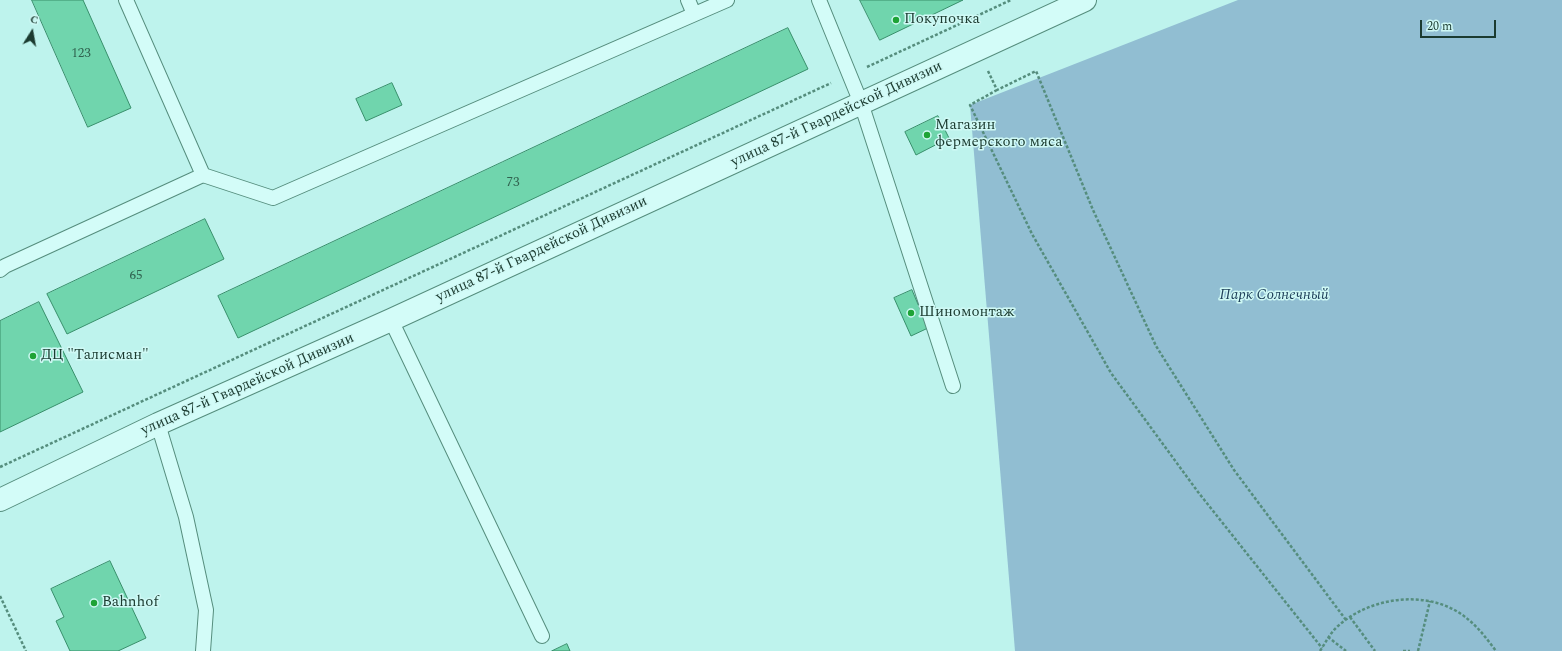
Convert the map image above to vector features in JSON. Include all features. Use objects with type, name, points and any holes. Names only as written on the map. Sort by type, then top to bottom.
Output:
[{"type":"street","name":"улица 87-й Гвардейской Дивизии","points":[[0,500],[158,424],[391,320],[1084,0]]},
{"type":"lane","points":[[126,0],[203,175]]},
{"type":"lane","points":[[688,0],[694,14]]},
{"type":"lane","points":[[0,270],[5,266],[203,175],[273,198],[727,0]]},
{"type":"lane","points":[[819,0],[861,103],[953,386]]},
{"type":"lane","points":[[391,320],[542,636]]},
{"type":"lane","points":[[158,424],[186,517],[206,610],[203,651]]},
{"type":"path","points":[[0,467],[1011,0]]},
{"type":"path","points":[[966,21],[998,90]]},
{"type":"path","points":[[1346,620],[1234,470],[1156,346],[1093,210],[1036,71],[970,105],[1032,234],[1111,373],[1198,492],[1321,650],[1328,637],[1350,617],[1375,605],[1402,599],[1430,601],[1457,612],[1480,630],[1496,651]]},
{"type":"path","points":[[0,596],[26,651]]},
{"type":"path","points":[[1418,651],[1430,601]]},
{"type":"path","points":[[1350,617],[1375,651]]},
{"type":"path","points":[[1328,637],[1346,651]]},
{"type":"path","points":[[1402,651],[1410,651]]},
{"type":"green space","name":"Парк Солнечный","points":[[1238,0],[1562,0],[1562,651],[1015,651],[970,105]]},
{"type":"building","points":[[32,0],[83,0],[131,108],[88,127]]},
{"type":"building","name":"Покупочка","points":[[860,0],[963,0],[880,40]]},
{"type":"building","points":[[788,28],[808,69],[238,338],[218,296]]},
{"type":"building","points":[[392,83],[402,105],[366,121],[356,99]]},
{"type":"building","name":"Магазин фермерского мяса","points":[[938,116],[949,138],[916,155],[905,132]]},
{"type":"building","points":[[205,219],[224,259],[67,334],[47,294]]},
{"type":"building","name":"Шиномонтаж","points":[[912,290],[928,328],[911,336],[894,298]]},
{"type":"building","name":"ДЦ \"Талисман\"","points":[[39,302],[83,392],[0,432],[0,321]]},
{"type":"building","name":"Bahnhof","points":[[110,561],[146,638],[118,651],[70,651],[56,621],[64,617],[51,589]]},
{"type":"building","points":[[567,644],[570,651],[552,651]]},
{"type":"place","name":"Покупочка","points":[[896,20]]},
{"type":"place","name":"Магазин фермерского мяса","points":[[927,135]]},
{"type":"place","name":"Шиномонтаж","points":[[911,313]]},
{"type":"place","name":"ДЦ \"Талисман\"","points":[[33,356]]},
{"type":"place","name":"Bahnhof","points":[[94,603]]}]
